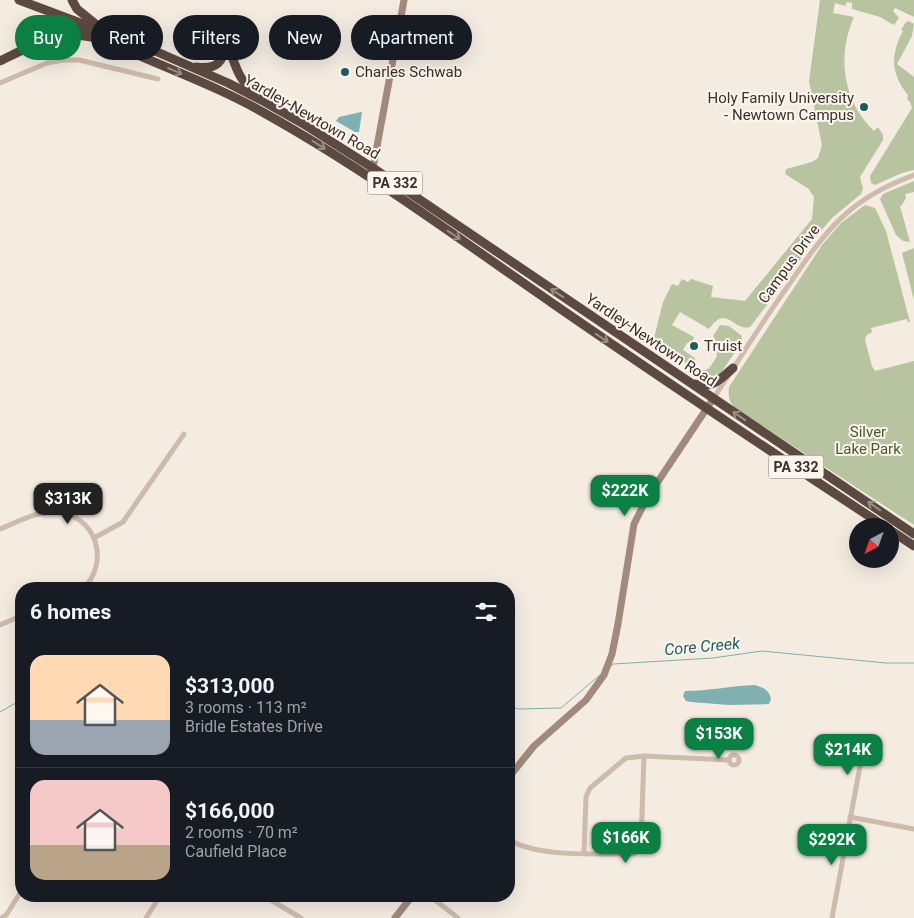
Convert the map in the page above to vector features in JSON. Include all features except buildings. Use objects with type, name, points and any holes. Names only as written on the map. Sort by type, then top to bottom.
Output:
[{"type":"highway","name":"Yardley-Newtown Road","points":[[19,0],[31,2],[91,30]]},
{"type":"highway","points":[[72,0],[91,22]]},
{"type":"highway","points":[[189,66],[211,67],[220,62],[225,54],[226,42],[238,75],[243,83],[253,92],[289,112],[302,124]]},
{"type":"highway","points":[[0,61],[15,54]]},
{"type":"highway","name":"Yardley-Newtown Road","points":[[163,57],[189,66],[265,102],[373,168],[713,399]]},
{"type":"highway","name":"Yardley-Newtown Road","points":[[157,60],[227,92],[294,130],[368,176],[707,408]]},
{"type":"highway","points":[[692,384],[712,385],[733,368]]},
{"type":"highway","name":"PA 332","points":[[713,399],[914,534]]},
{"type":"highway","name":"PA 332","points":[[707,408],[872,518]]},
{"type":"highway","points":[[899,536],[914,546]]},
{"type":"street","points":[[368,176],[373,168],[404,0]]},
{"type":"street","points":[[0,83],[48,64],[72,59],[158,79]]},
{"type":"street","name":"Campus Drive","points":[[713,399],[807,258],[831,227],[845,213],[873,193],[914,175]]},
{"type":"street","points":[[515,769],[534,746],[586,700],[604,675],[609,665],[634,524],[646,498],[713,399]]},
{"type":"street","points":[[94,538],[122,522],[184,434]]},
{"type":"street","points":[[0,529],[39,514],[56,512],[76,518],[87,527],[94,538],[98,553],[98,560],[88,582]]},
{"type":"street","points":[[0,624],[15,618]]},
{"type":"street","points":[[832,918],[865,739]]},
{"type":"street","points":[[515,843],[545,852],[633,854],[640,849],[641,843],[644,756]]},
{"type":"street","points":[[584,852],[586,798],[590,788],[626,758],[644,756],[729,760]]},
{"type":"street","points":[[850,817],[914,829]]},
{"type":"street","points":[[7,917],[15,902]]},
{"type":"street","points":[[146,918],[156,902]]},
{"type":"street","points":[[274,902],[301,918]]},
{"type":"street","points":[[395,918],[407,902]]},
{"type":"street","points":[[438,902],[458,918]]},
{"type":"green space","points":[[820,0],[914,0],[914,17],[895,8],[893,11],[899,18],[894,25],[880,17],[852,9],[852,3],[847,2],[845,6],[835,3],[833,13],[854,17],[845,46],[844,62],[849,91],[863,119],[874,131],[878,127],[883,135],[883,140],[860,177],[863,189],[861,194],[832,218],[819,233],[750,327],[739,326],[730,320],[721,318],[709,329],[680,312],[672,325],[694,337],[693,341],[687,343],[683,350],[695,358],[694,364],[702,370],[708,369],[717,356],[713,336],[720,325],[729,326],[742,336],[741,343],[717,379],[713,381],[653,342],[663,302],[672,284],[678,286],[682,279],[688,282],[691,279],[713,286],[711,297],[745,301],[812,219],[814,197],[809,189],[785,174],[786,169],[812,162],[818,158],[822,145],[809,81]]},
{"type":"green space","points":[[909,21],[914,24],[912,36],[897,64],[914,77],[914,170],[902,173],[875,185],[871,183],[870,176],[912,108],[907,99],[908,95],[898,80],[894,64],[896,48],[903,31],[901,30],[906,22]]},
{"type":"green space","points":[[914,181],[914,192],[905,194],[906,198],[900,206],[910,242],[903,241],[896,235],[880,199],[883,194]]},
{"type":"green space","name":"Silver Lake Park","points":[[865,205],[875,208],[886,231],[910,322],[907,319],[871,328],[872,332],[866,336],[865,340],[875,371],[914,361],[914,525],[738,410],[731,403],[729,397],[729,387],[822,245],[841,223]]},
{"type":"green space","points":[[914,248],[914,300],[902,253]]},
{"type":"water","points":[[362,112],[359,132],[355,132],[336,121],[339,117]]},
{"type":"water","points":[[755,685],[767,691],[771,699],[769,704],[729,705],[691,702],[686,701],[683,696],[685,691]]},
{"type":"waterway","name":"Core Creek","points":[[611,666],[613,664],[713,658],[762,651],[886,663],[914,663]]},
{"type":"waterway","name":"Core Creek","points":[[515,708],[561,708],[600,675]]},
{"type":"waterway","name":"Core Creek","points":[[0,712],[15,703]]},
{"type":"place","name":"Charles Schwab","points":[[345,72]]},
{"type":"place","name":"Holy Family University - Newtown Campus","points":[[864,107]]},
{"type":"place","name":"Truist","points":[[694,346]]}]
